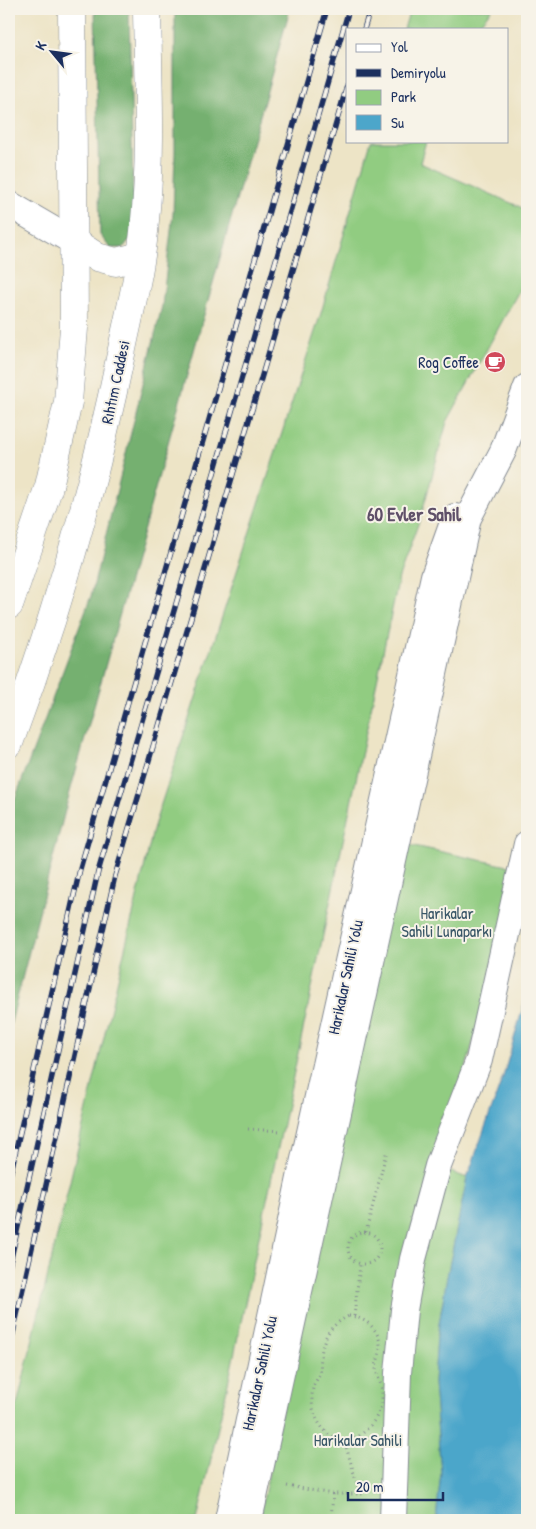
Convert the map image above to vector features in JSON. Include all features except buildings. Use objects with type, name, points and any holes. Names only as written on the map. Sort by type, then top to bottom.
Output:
[{"type":"main road","points":[[9,605],[49,486],[68,402],[74,328],[72,9]]},
{"type":"main road","name":"Rıhtım Caddesi","points":[[9,743],[58,597],[95,471],[113,396],[140,256],[145,222],[150,144],[147,9]]},
{"type":"main road","points":[[74,242],[97,256],[116,262],[140,256]]},
{"type":"street","points":[[9,204],[74,242]]},
{"type":"street","name":"Harikalar Sahili Yolu","points":[[249,1520],[468,518],[503,451],[527,387]]},
{"type":"street","name":"Harikalar Sahili Yolu","points":[[228,1520],[303,1164],[434,576],[452,524],[472,484],[527,428]]},
{"type":"street","points":[[393,1520],[398,1373],[404,1310],[413,1259],[438,1166],[479,1060],[527,844]]},
{"type":"path","points":[[248,1129],[282,1131]]},
{"type":"path","points":[[366,1232],[387,1150]]},
{"type":"path","points":[[366,1232],[376,1237],[379,1241],[380,1252],[375,1261],[360,1265],[351,1258],[347,1248],[351,1237],[366,1232]]},
{"type":"path","points":[[354,1316],[360,1265]]},
{"type":"path","points":[[345,1443],[359,1436],[376,1418],[380,1410],[382,1396],[381,1384],[376,1368],[380,1340],[369,1323],[354,1316],[342,1319],[329,1330],[321,1352],[320,1373],[313,1388],[314,1414],[328,1434],[345,1443],[360,1494]]},
{"type":"path","points":[[285,1485],[333,1494],[394,1495]]},
{"type":"path","points":[[330,1520],[333,1494]]},
{"type":"green space","points":[[95,9],[129,9],[134,234],[123,248],[110,248],[100,235]]},
{"type":"green space","points":[[175,9],[290,9],[68,799],[9,1030],[9,815],[91,596],[162,306],[173,214]]},
{"type":"green space","points":[[410,9],[492,9],[476,28],[404,28]]},
{"type":"green space","points":[[371,142],[426,142],[420,163],[527,210],[527,276],[447,422],[421,516],[399,577],[226,1393],[197,1520],[9,1520],[9,1439],[154,826],[321,313]]},
{"type":"green space","name":"Harikalar Sahili","points":[[400,843],[522,869],[438,1167],[467,1178],[437,1336],[434,1383],[441,1473],[436,1520],[259,1520]]},
{"type":"water","points":[[527,993],[527,1520],[436,1520],[441,1473],[434,1383],[437,1336],[447,1277],[467,1178],[503,1077]]},
{"type":"railway","points":[[9,1180],[80,869],[327,9]]},
{"type":"railway","points":[[9,1267],[98,872],[349,9]]},
{"type":"railway","points":[[364,28],[370,9]]},
{"type":"railway","points":[[9,1351],[115,876],[346,89]]},
{"type":"place","name":"Rog Coffee","points":[[495,362]]},
{"type":"district","name":"60 Evler Sahil","points":[[414,514]]},
{"type":"park label","name":"Harikalar Sahili Lunaparkı","points":[[447,922]]}]
